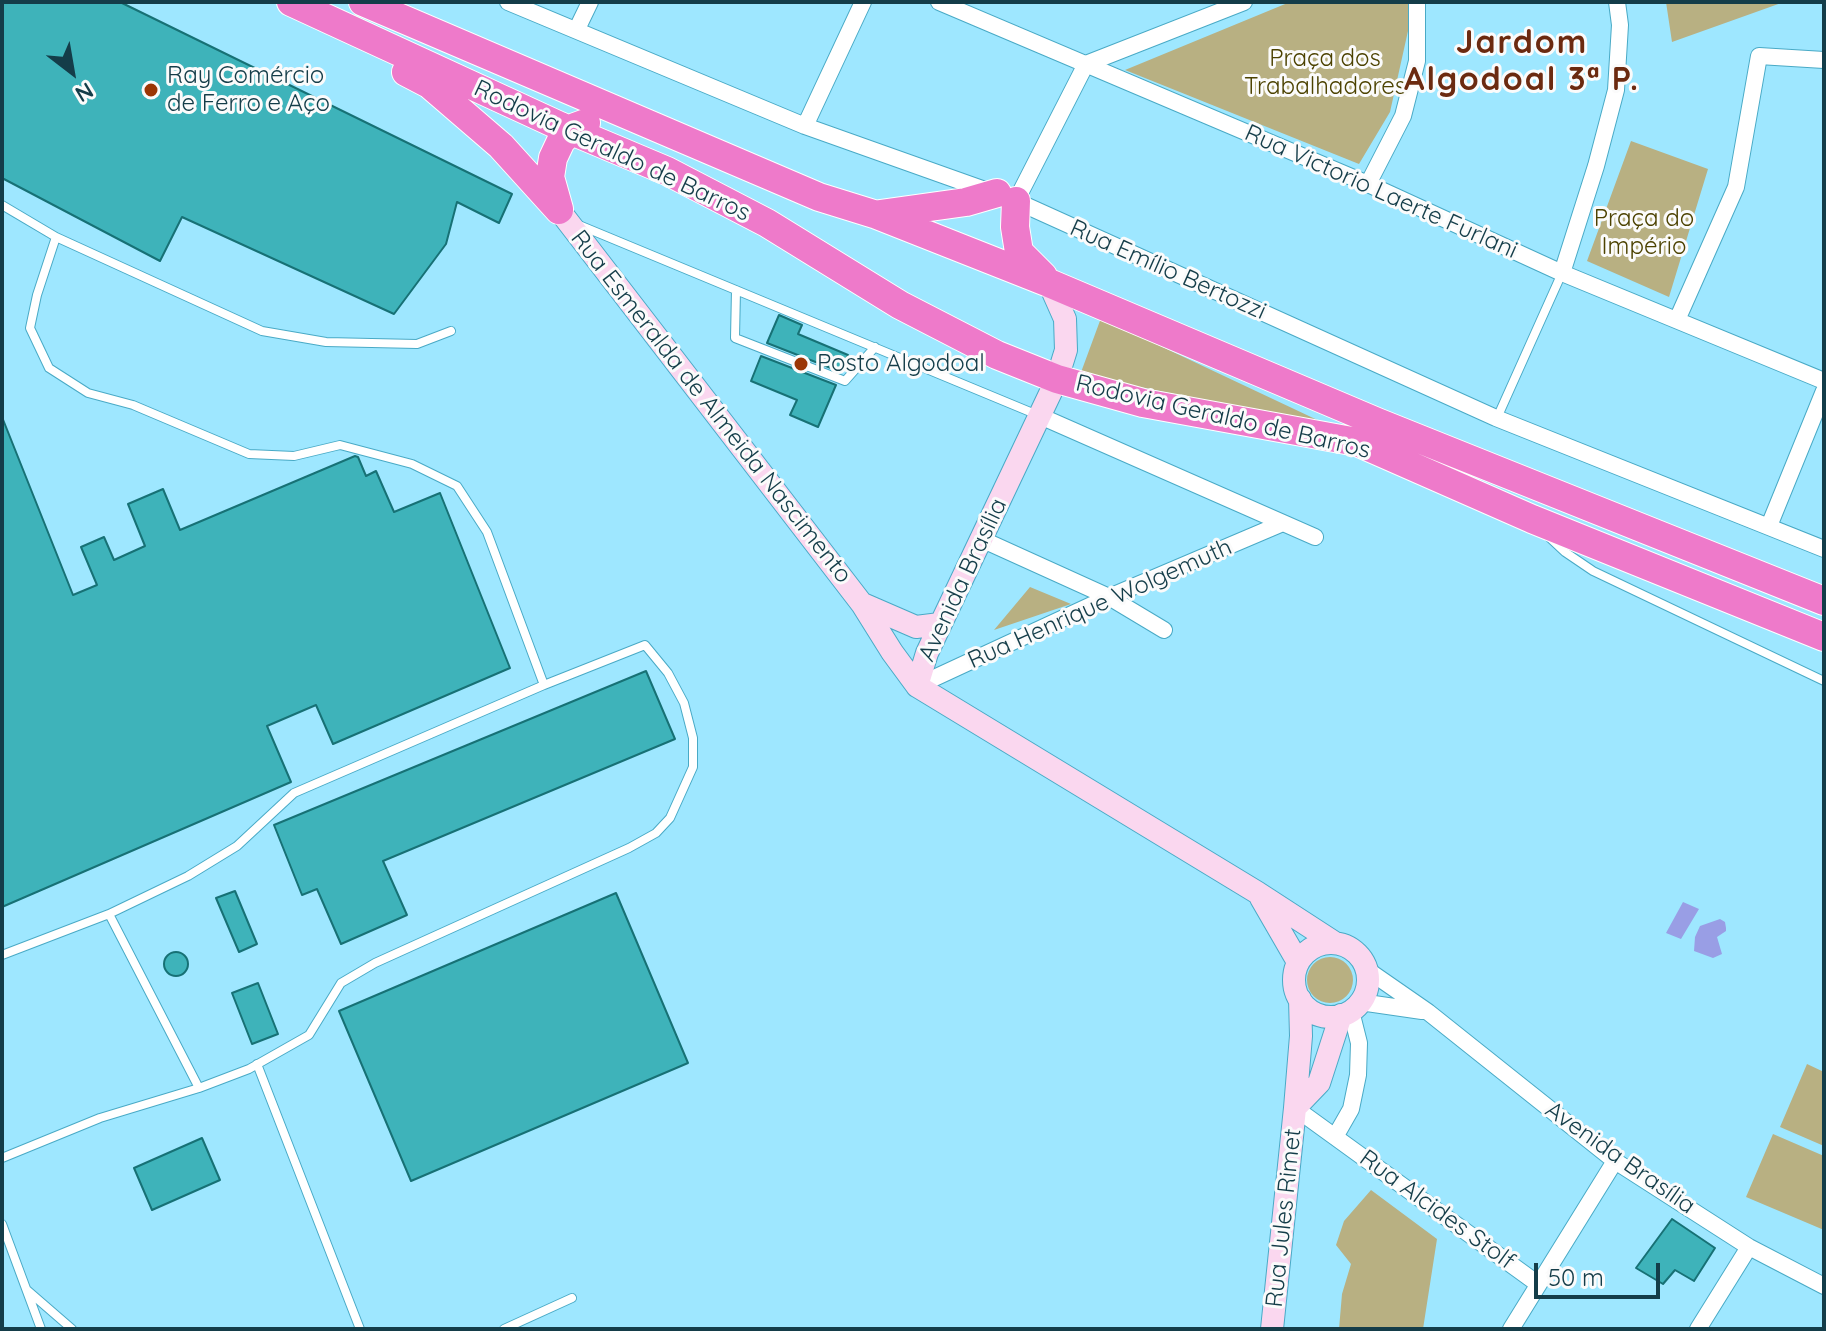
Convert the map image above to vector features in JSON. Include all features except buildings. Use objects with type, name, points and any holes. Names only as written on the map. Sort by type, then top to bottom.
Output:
[{"type":"highway","points":[[280,2],[429,84],[501,146],[563,215]]},
{"type":"highway","name":"Rodovia Geraldo de Barros","points":[[291,2],[572,131],[667,171],[767,223],[900,305],[997,355],[1057,379],[1143,403],[1357,442],[1532,519],[1824,637]]},
{"type":"highway","name":"Rodovia Geraldo de Barros","points":[[363,2],[819,197],[877,215],[1049,283],[1377,422],[1824,601]]},
{"type":"highway","points":[[401,2],[419,27]]},
{"type":"highway","points":[[563,215],[550,177],[552,167],[561,141],[590,121],[609,122],[819,197]]},
{"type":"highway","points":[[877,215],[1007,197],[1019,252],[1049,283]]},
{"type":"main road","name":"Rua Esmeralda de Almeida Nascimento","points":[[563,215],[862,604],[917,686]]},
{"type":"main road","name":"Avenida Brasília","points":[[1049,283],[1065,319],[1066,350],[1057,379],[940,624],[917,686],[1335,943]]},
{"type":"main road","name":"Rua Esmeralda de Almeida Nascimento","points":[[862,604],[916,627],[940,624]]},
{"type":"main road","name":"Avenida Brasília","points":[[1258,893],[1298,962]]},
{"type":"main road","points":[[1335,943],[1354,951],[1366,969],[1367,986],[1351,1009],[1320,1015],[1311,1011],[1300,999],[1294,977],[1298,962],[1310,949],[1335,943]]},
{"type":"main road","name":"Rua Jules Rimet","points":[[1272,1329],[1295,1108],[1301,1036],[1300,999]]},
{"type":"main road","name":"Rua Jules Rimet","points":[[1295,1108],[1319,1083],[1351,1009]]},
{"type":"street","name":"Rua Emílio Bertozzi","points":[[508,2],[805,126],[1007,197],[1496,418],[1824,549]]},
{"type":"street","points":[[577,29],[590,2]]},
{"type":"street","points":[[805,126],[863,2]]},
{"type":"street","name":"Rua Victorio Laerte Furlani","points":[[939,2],[1368,184],[1562,273],[1824,381]]},
{"type":"street","points":[[1368,184],[1403,116],[1417,61],[1417,2]]},
{"type":"street","points":[[1562,273],[1616,90],[1620,25],[1617,2]]},
{"type":"street","points":[[1007,197],[1086,64],[1237,3]]},
{"type":"street","points":[[1677,320],[1736,187],[1759,56],[1824,60]]},
{"type":"street","points":[[1769,526],[1824,391]]},
{"type":"street","points":[[1040,416],[1315,537]]},
{"type":"street","name":"Rua Henrique Wolgemuth","points":[[917,686],[1109,597],[1283,523]]},
{"type":"street","points":[[981,539],[1109,597],[1164,630]]},
{"type":"street","name":"Avenida Brasília","points":[[1366,969],[1428,1012],[1615,1161],[1749,1247],[1824,1286]]},
{"type":"street","points":[[1351,1009],[1428,1012]]},
{"type":"street","name":"Rua Alcides Stolf","points":[[1335,1137],[1351,1109],[1358,1075],[1359,1043],[1351,1009]]},
{"type":"street","name":"Rua Alcides Stolf","points":[[1295,1108],[1538,1284]]},
{"type":"street","points":[[1511,1329],[1615,1161]]},
{"type":"street","points":[[1698,1329],[1749,1247]]},
{"type":"lane","points":[[2,205],[56,237],[262,331],[326,342],[417,344],[451,331]]},
{"type":"lane","points":[[563,215],[1040,416]]},
{"type":"lane","points":[[56,237],[30,328],[49,368],[88,393],[133,405],[249,454],[294,456],[340,445],[412,464],[457,486],[487,532],[544,685]]},
{"type":"lane","points":[[1496,418],[1562,273]]},
{"type":"lane","points":[[736,290],[735,338],[845,381],[875,347]]},
{"type":"lane","points":[[1532,519],[1565,552],[1593,571],[1824,681]]},
{"type":"lane","points":[[2,955],[109,914],[188,876],[237,846],[294,793],[645,645],[668,673],[684,703],[693,738],[693,767],[670,818],[656,833],[375,963],[341,983],[309,1035],[257,1064],[199,1088],[100,1118],[2,1158]]},
{"type":"lane","points":[[109,914],[199,1088]]},
{"type":"lane","points":[[257,1064],[360,1329]]},
{"type":"lane","points":[[2,1224],[41,1329]]},
{"type":"lane","points":[[26,1290],[72,1329]]},
{"type":"lane","points":[[504,1329],[572,1298]]},
{"type":"green space","name":"Praça dos Trabalhadores","points":[[1290,2],[1408,2],[1408,31],[1390,112],[1359,164],[1125,70]]},
{"type":"green space","points":[[1666,2],[1784,2],[1672,42]]},
{"type":"green space","name":"Praça do Império","points":[[1631,141],[1708,169],[1669,297],[1587,261]]},
{"type":"green space","points":[[1101,318],[1328,425],[1080,375]]},
{"type":"green space","points":[[1030,587],[1071,604],[994,630]]},
{"type":"green space","points":[[1330,957],[1346,964],[1353,980],[1346,996],[1330,1003],[1314,996],[1307,980],[1314,964]]},
{"type":"green space","points":[[1807,1064],[1824,1072],[1824,1146],[1780,1127]]},
{"type":"green space","points":[[1773,1134],[1824,1156],[1824,1230],[1746,1197]]},
{"type":"green space","points":[[1371,1190],[1437,1239],[1423,1329],[1339,1329],[1342,1294],[1351,1264],[1336,1245],[1344,1221]]},
{"type":"water","points":[[1683,902],[1699,909],[1681,939],[1666,933]]},
{"type":"water","points":[[1720,919],[1725,922],[1726,928],[1717,937],[1722,954],[1713,958],[1694,951],[1700,926]]},
{"type":"place","name":"Ray Comércio de Ferro e Aço","points":[[151,90]]},
{"type":"place","name":"Posto Algodoal","points":[[801,364]]},
{"type":"district","name":"Jardom Algodoal 3ª P.","points":[[1522,62]]}]
